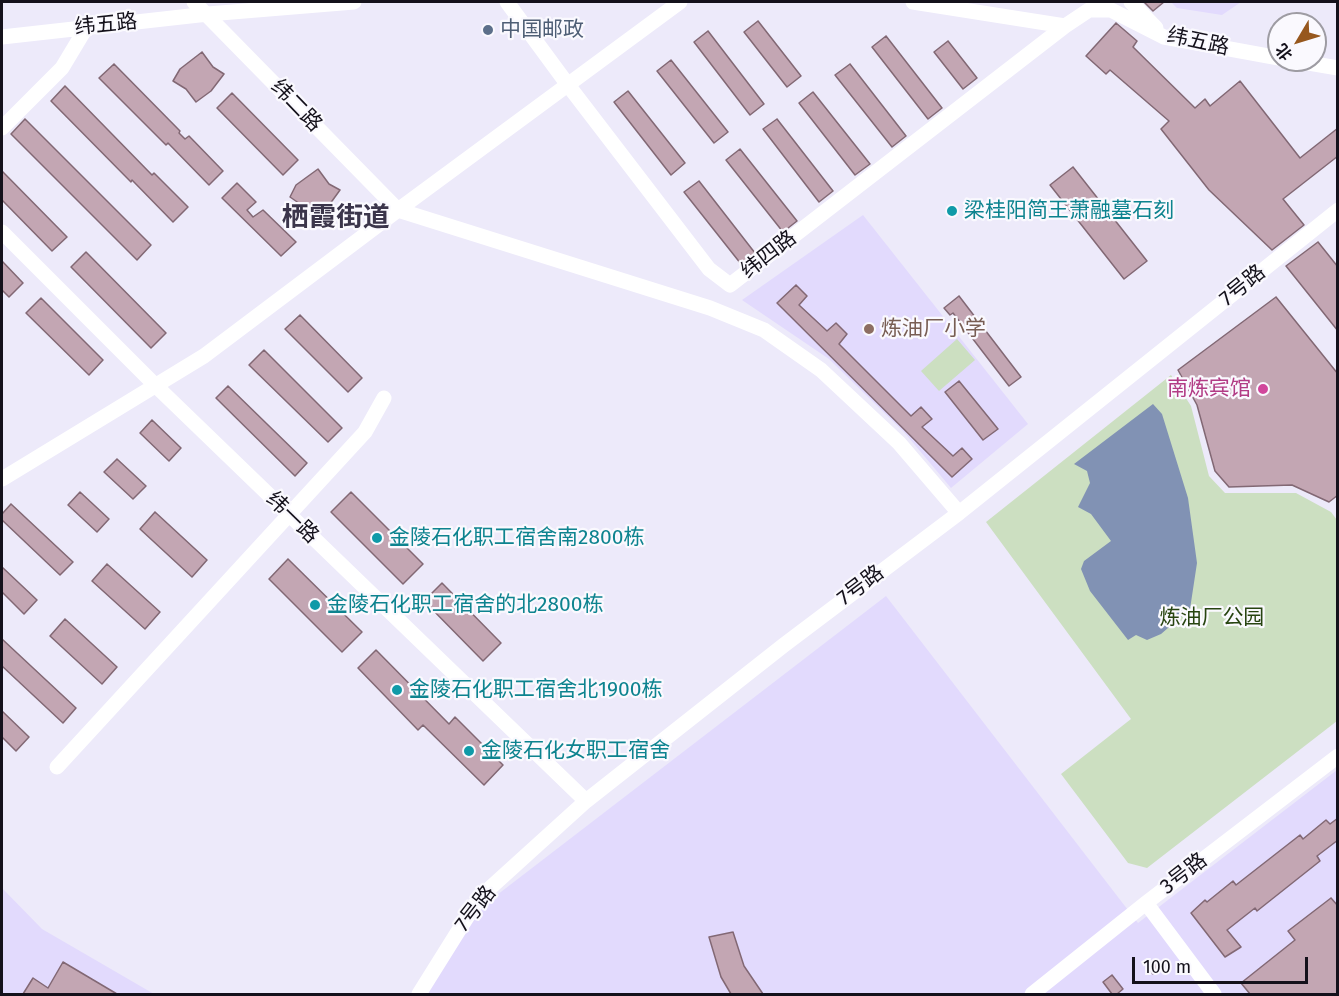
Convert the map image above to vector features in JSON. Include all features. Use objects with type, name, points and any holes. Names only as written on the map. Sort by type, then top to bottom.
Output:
[{"type":"street","name":"纬二路","points":[[194,2],[398,210]]},
{"type":"street","name":"纬五路","points":[[2,37],[207,14],[354,2]]},
{"type":"street","name":"纬四路","points":[[507,2],[709,268],[730,285],[1065,26]]},
{"type":"street","points":[[2,479],[204,356],[680,2]]},
{"type":"street","points":[[914,2],[1065,26]]},
{"type":"street","points":[[1131,2],[1164,37]]},
{"type":"street","name":"纬五路","points":[[1065,26],[1089,10],[1111,10],[1164,37],[1267,56]]},
{"type":"street","points":[[2,128],[62,68],[86,27]]},
{"type":"street","points":[[398,210],[710,308],[764,330],[822,370],[899,443],[959,513]]},
{"type":"street","name":"7号路","points":[[419,994],[479,898],[585,801],[784,645],[959,513],[1338,210]]},
{"type":"street","name":"纬一路","points":[[2,232],[155,385],[585,801]]},
{"type":"street","points":[[57,766],[365,432],[384,398]]},
{"type":"street","name":"3号路","points":[[1032,994],[1146,903],[1338,756]]},
{"type":"street","points":[[1146,903],[1214,994]]},
{"type":"shaded area","points":[[1171,2],[1241,2],[1222,15],[1177,8]]},
{"type":"shaded area","name":"炼油厂小学","points":[[863,215],[1028,424],[951,488],[904,432],[829,359],[742,300]]},
{"type":"shaded area","points":[[886,596],[1138,923],[1337,770],[1337,994],[412,994],[454,928]]},
{"type":"shaded area","points":[[2,888],[42,929],[154,994],[2,994]]},
{"type":"green space","points":[[957,339],[975,360],[939,391],[921,371]]},
{"type":"green space","name":"炼油厂公园","points":[[1171,375],[1191,406],[1209,476],[1225,493],[1296,493],[1331,512],[1337,520],[1337,721],[1147,868],[1128,863],[1061,774],[1131,719],[986,522]]},
{"type":"water","points":[[1153,404],[1162,414],[1188,498],[1197,563],[1190,609],[1161,634],[1147,640],[1136,635],[1128,640],[1090,591],[1081,569],[1084,561],[1111,541],[1091,514],[1078,507],[1090,483],[1087,471],[1074,464]]},
{"type":"building","points":[[1144,2],[1164,2],[1153,11]]},
{"type":"building","points":[[758,21],[801,76],[787,87],[744,32]]},
{"type":"building","points":[[1116,23],[1137,41],[1133,47],[1195,108],[1205,99],[1210,106],[1240,81],[1300,158],[1338,128],[1338,156],[1283,199],[1304,225],[1272,250],[1209,190],[1161,129],[1169,121],[1110,70],[1106,74],[1086,56]]},
{"type":"building","points":[[708,31],[764,104],[750,115],[694,42]]},
{"type":"building","points":[[886,36],[942,108],[928,119],[872,47]]},
{"type":"building","points":[[948,41],[977,78],[963,89],[934,52]]},
{"type":"building","points":[[202,52],[213,67],[224,74],[211,91],[196,102],[186,89],[173,81],[180,69]]},
{"type":"building","points":[[671,60],[728,132],[714,143],[657,71]]},
{"type":"building","points":[[114,64],[180,131],[179,133],[185,139],[189,136],[223,171],[209,185],[99,78]]},
{"type":"building","points":[[850,64],[906,136],[892,147],[835,75]]},
{"type":"building","points":[[65,86],[152,175],[154,173],[188,207],[173,222],[51,101]]},
{"type":"building","points":[[628,91],[685,163],[671,175],[614,102]]},
{"type":"building","points":[[813,92],[870,164],[855,175],[799,103]]},
{"type":"building","points":[[232,93],[298,160],[283,175],[217,108]]},
{"type":"building","points":[[25,119],[151,245],[137,260],[11,134]]},
{"type":"building","points":[[777,119],[833,191],[819,202],[763,129]]},
{"type":"building","points":[[740,149],[797,221],[783,232],[726,160]]},
{"type":"building","points":[[1073,167],[1147,261],[1124,279],[1050,185]]},
{"type":"building","points":[[318,169],[329,184],[340,190],[327,208],[313,218],[303,206],[290,197],[296,185]]},
{"type":"building","points":[[2,171],[67,237],[52,251],[2,200]]},
{"type":"building","points":[[699,181],[755,253],[741,264],[684,192]]},
{"type":"building","points":[[237,183],[256,202],[247,210],[253,217],[263,210],[296,242],[281,256],[222,198]]},
{"type":"building","points":[[1318,242],[1338,267],[1338,331],[1286,266]]},
{"type":"building","points":[[86,252],[166,333],[151,348],[71,267]]},
{"type":"building","points":[[2,261],[23,283],[9,297],[2,290]]},
{"type":"building","points":[[796,285],[807,296],[799,305],[827,331],[836,323],[847,334],[839,344],[911,416],[921,407],[932,419],[922,427],[953,456],[962,448],[972,459],[952,477],[777,303]]},
{"type":"building","points":[[959,296],[1021,377],[1009,386],[953,313],[950,315],[944,308]]},
{"type":"building","name":"南炼宾馆","points":[[1276,297],[1338,374],[1338,495],[1329,502],[1292,485],[1229,487],[1215,471],[1197,405],[1178,370]]},
{"type":"building","points":[[41,298],[103,360],[89,375],[26,313]]},
{"type":"building","points":[[300,315],[362,378],[348,392],[285,329]]},
{"type":"building","points":[[264,350],[342,428],[328,442],[249,365]]},
{"type":"building","points":[[959,381],[998,429],[983,440],[945,392]]},
{"type":"building","points":[[228,386],[307,463],[295,476],[216,398]]},
{"type":"building","points":[[152,420],[181,448],[169,461],[140,433]]},
{"type":"building","points":[[117,459],[146,486],[133,499],[104,472]]},
{"type":"building","points":[[80,492],[109,519],[97,532],[68,505]]},
{"type":"building","name":"金陵石化职工宿舍南2800栋","points":[[351,492],[423,564],[403,584],[331,512]]},
{"type":"building","points":[[11,504],[73,562],[60,575],[2,520],[2,514]]},
{"type":"building","points":[[155,512],[207,560],[192,577],[140,529]]},
{"type":"building","name":"金陵石化职工宿舍的北2800栋","points":[[288,559],[362,632],[342,652],[269,579]]},
{"type":"building","points":[[107,564],[160,612],[145,629],[92,581]]},
{"type":"building","points":[[2,567],[37,600],[24,614],[2,592]]},
{"type":"building","points":[[442,583],[501,643],[483,661],[424,601]]},
{"type":"building","points":[[65,619],[117,667],[102,684],[50,636]]},
{"type":"building","points":[[2,639],[76,708],[63,723],[2,666]]},
{"type":"building","points":[[376,650],[449,724],[455,717],[503,765],[484,785],[423,725],[418,730],[358,668]]},
{"type":"building","points":[[2,711],[29,737],[16,751],[2,737]]},
{"type":"building","points":[[1338,818],[1338,840],[1317,856],[1320,861],[1257,911],[1255,908],[1227,930],[1241,947],[1225,957],[1191,913],[1205,900],[1207,902],[1233,881],[1236,885],[1300,835],[1303,839],[1326,820],[1330,824]]},
{"type":"building","points":[[1331,898],[1338,906],[1338,994],[1250,994],[1241,983],[1295,940],[1288,931]]},
{"type":"building","points":[[733,932],[744,966],[763,994],[731,994],[721,977],[709,937]]},
{"type":"building","points":[[1154,960],[1161,968],[1153,974],[1147,966]]},
{"type":"building","points":[[63,962],[117,994],[23,994],[33,978],[48,988]]},
{"type":"building","points":[[1112,975],[1123,989],[1117,994],[1112,994],[1103,982]]},
{"type":"place","name":"中国邮政","points":[[488,30]]},
{"type":"place","name":"梁桂阳简王萧融墓石刻","points":[[952,211]]},
{"type":"place","name":"炼油厂小学","points":[[869,329]]},
{"type":"place","name":"南炼宾馆","points":[[1263,389]]},
{"type":"place","name":"金陵石化职工宿舍南2800栋","points":[[377,538]]},
{"type":"place","name":"金陵石化职工宿舍的北2800栋","points":[[315,605]]},
{"type":"place","name":"金陵石化职工宿舍北1900栋","points":[[397,690]]},
{"type":"place","name":"金陵石化女职工宿舍","points":[[469,751]]},
{"type":"district","name":"栖霞街道","points":[[336,218]]}]
